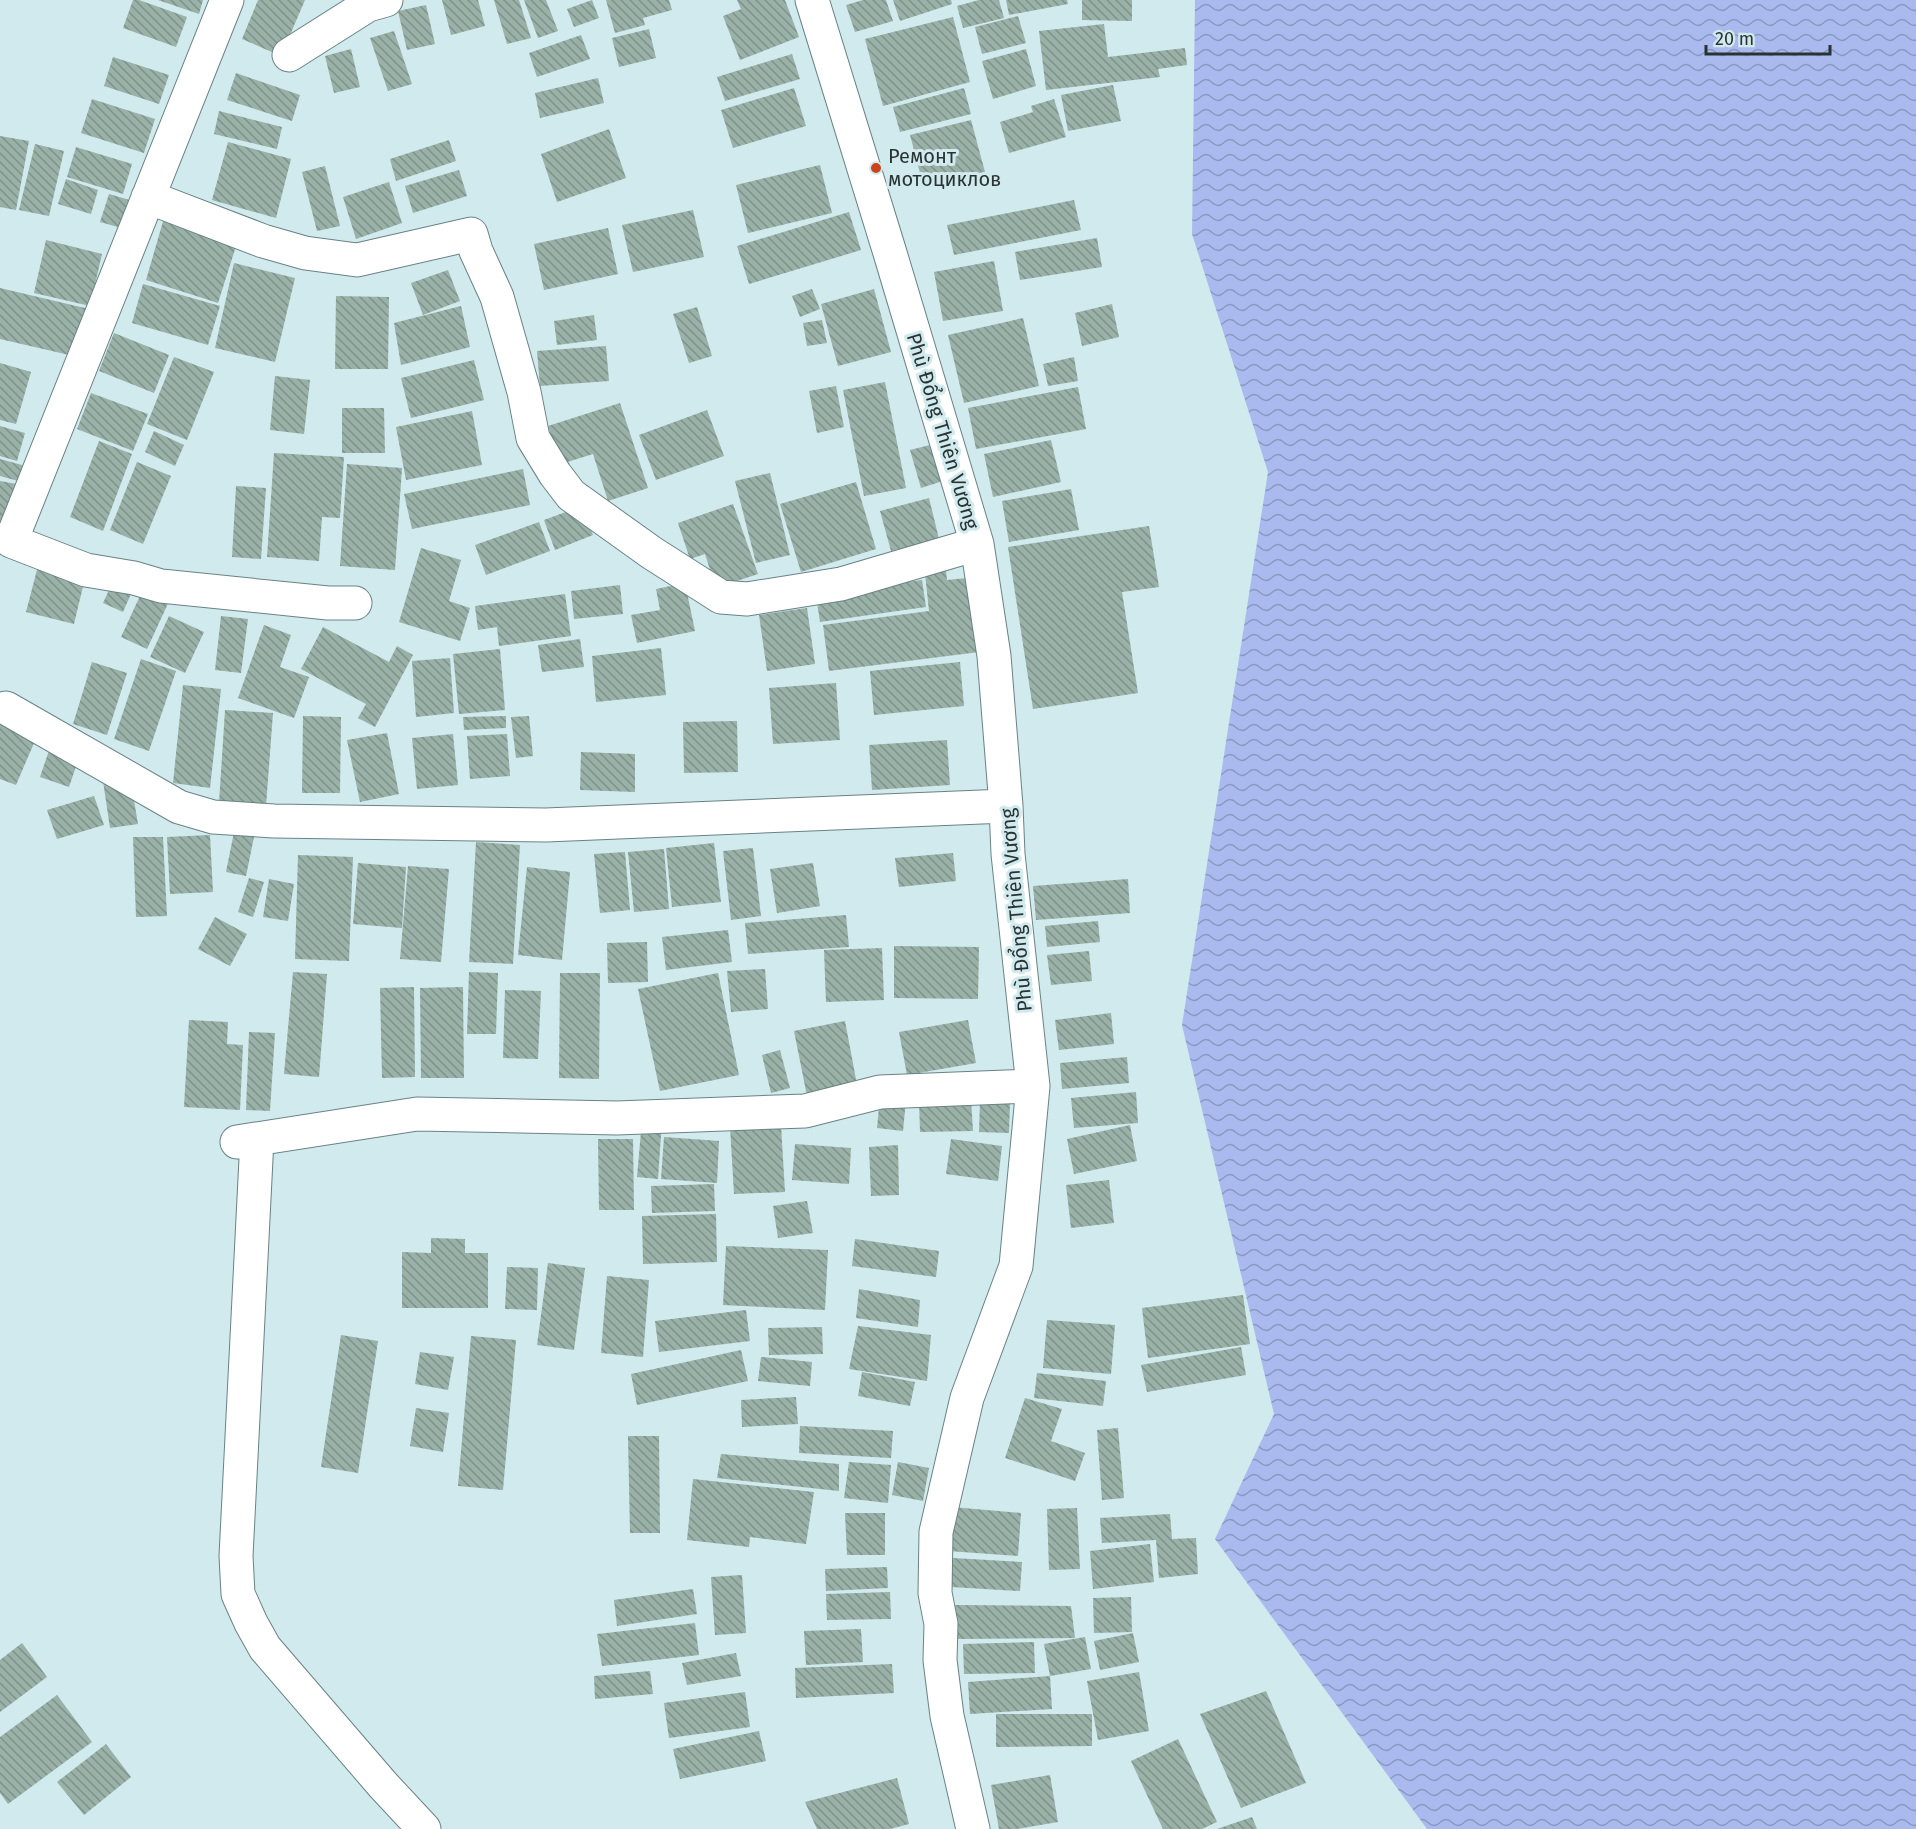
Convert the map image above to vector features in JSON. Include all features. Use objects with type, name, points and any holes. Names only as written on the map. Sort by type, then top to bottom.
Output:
[{"type":"street","points":[[227,0],[11,542],[86,570],[134,578],[161,586],[328,603],[355,603]]},
{"type":"street","points":[[289,55],[368,4],[386,0]]},
{"type":"street","name":"Phù Đổng Thiên Vương","points":[[812,0],[976,544],[994,656],[1008,854],[1033,1086],[1016,1266],[968,1398],[936,1532],[936,1593],[941,1624],[940,1660],[947,1716],[973,1829]]},
{"type":"street","points":[[148,197],[263,241],[305,253],[357,260],[471,234],[476,251],[497,297],[524,392],[533,438],[555,474],[571,495],[652,553],[722,597],[747,599],[841,584],[976,544]]},
{"type":"street","points":[[6,708],[179,807],[213,817],[546,825],[1006,806]]},
{"type":"street","points":[[424,1829],[265,1648],[238,1594],[237,1520],[247,1140],[417,1114],[617,1118],[805,1111],[880,1092],[1033,1086]]},
{"type":"water","points":[[1195,0],[1916,0],[1916,1829],[1427,1829],[1215,1539],[1274,1414],[1182,1025],[1268,472],[1192,234]]},
{"type":"building","points":[[133,0],[139,0],[187,17],[176,47],[123,28]]},
{"type":"building","points":[[158,0],[203,0],[199,14]]},
{"type":"building","points":[[258,0],[305,0],[281,56],[242,39]]},
{"type":"building","points":[[442,0],[478,0],[485,26],[451,35]]},
{"type":"building","points":[[494,0],[519,0],[531,38],[507,44]]},
{"type":"building","points":[[524,0],[546,0],[558,31],[538,38]]},
{"type":"building","points":[[592,0],[599,18],[574,27],[567,9]]},
{"type":"building","points":[[606,0],[669,0],[672,10],[643,18],[645,25],[615,33]]},
{"type":"building","points":[[737,0],[785,0],[799,37],[740,60],[723,16],[741,9]]},
{"type":"building","points":[[863,0],[886,0],[893,21],[855,32],[846,5]]},
{"type":"building","points":[[893,0],[951,0],[952,4],[900,21]]},
{"type":"building","points":[[979,0],[999,0],[1004,18],[963,28],[957,6]]},
{"type":"building","points":[[1006,0],[1067,0],[1068,4],[1009,15]]},
{"type":"building","points":[[1082,0],[1132,0],[1132,21],[1082,20]]},
{"type":"building","points":[[426,5],[435,44],[407,50],[398,11]]},
{"type":"building","points":[[1018,16],[1026,43],[982,54],[975,27]]},
{"type":"building","points":[[953,17],[970,82],[883,106],[865,39]]},
{"type":"building","points":[[1104,24],[1108,57],[1185,48],[1187,65],[1158,69],[1160,77],[1046,90],[1039,31]]},
{"type":"building","points":[[649,29],[656,58],[619,67],[612,38]]},
{"type":"building","points":[[394,31],[412,84],[388,91],[370,38]]},
{"type":"building","points":[[581,35],[590,59],[537,77],[529,53]]},
{"type":"building","points":[[351,49],[360,87],[334,93],[325,56]]},
{"type":"building","points":[[1026,49],[1036,86],[993,99],[982,61]]},
{"type":"building","points":[[792,54],[800,79],[725,101],[717,77]]},
{"type":"building","points":[[113,57],[169,75],[159,104],[104,86]]},
{"type":"building","points":[[236,73],[300,95],[292,121],[227,100]]},
{"type":"building","points":[[598,78],[604,103],[540,118],[535,93]]},
{"type":"building","points":[[1113,85],[1121,121],[1068,131],[1061,95]]},
{"type":"building","points":[[794,88],[806,126],[733,148],[721,110]]},
{"type":"building","points":[[964,88],[971,114],[900,132],[893,107]]},
{"type":"building","points":[[92,99],[155,119],[144,153],[81,133]]},
{"type":"building","points":[[1054,99],[1066,137],[1009,153],[1000,122],[1033,112],[1031,106]]},
{"type":"building","points":[[219,111],[282,127],[277,149],[214,134]]},
{"type":"building","points":[[971,120],[985,172],[924,188],[910,135]]},
{"type":"building","points":[[609,129],[626,178],[557,202],[541,154]]},
{"type":"building","points":[[0,136],[29,141],[16,210],[0,207]]},
{"type":"building","points":[[449,140],[456,161],[396,181],[390,159]]},
{"type":"building","points":[[228,142],[291,159],[276,218],[212,200]]},
{"type":"building","points":[[35,144],[64,151],[49,216],[19,210]]},
{"type":"building","points":[[76,147],[132,164],[123,194],[67,177]]},
{"type":"building","points":[[820,165],[832,213],[748,233],[736,185]]},
{"type":"building","points":[[325,166],[340,226],[317,231],[302,172]]},
{"type":"building","points":[[459,170],[467,196],[413,213],[405,186]]},
{"type":"building","points":[[66,179],[98,190],[91,214],[58,204]]},
{"type":"building","points":[[389,182],[402,223],[356,239],[343,197]]},
{"type":"building","points":[[109,194],[133,201],[125,229],[100,222]]},
{"type":"building","points":[[1074,200],[1081,230],[954,255],[947,225]]},
{"type":"building","points":[[693,210],[704,257],[633,272],[622,225]]},
{"type":"building","points":[[849,212],[861,250],[749,284],[737,246]]},
{"type":"building","points":[[164,218],[238,240],[218,303],[146,280]]},
{"type":"building","points":[[608,228],[618,274],[544,290],[534,244]]},
{"type":"building","points":[[1097,238],[1102,267],[1020,280],[1015,252]]},
{"type":"building","points":[[46,240],[102,254],[90,306],[34,293]]},
{"type":"building","points":[[994,261],[1003,311],[943,321],[934,272]]},
{"type":"building","points":[[234,263],[295,278],[275,362],[215,348]]},
{"type":"building","points":[[448,270],[460,301],[423,315],[411,283]]},
{"type":"building","points":[[143,284],[220,306],[208,345],[132,323]]},
{"type":"building","points":[[0,288],[89,309],[78,357],[0,339]]},
{"type":"building","points":[[812,289],[820,309],[800,317],[792,296]]},
{"type":"building","points":[[874,289],[891,352],[838,366],[821,304]]},
{"type":"building","points":[[336,296],[389,297],[388,369],[335,369]]},
{"type":"building","points":[[1112,304],[1119,337],[1082,346],[1075,313]]},
{"type":"building","points":[[461,306],[470,347],[401,365],[394,323]]},
{"type":"building","points":[[697,307],[712,356],[689,363],[673,314]]},
{"type":"building","points":[[594,315],[597,340],[557,345],[554,321]]},
{"type":"building","points":[[1023,318],[1039,386],[964,403],[948,335]]},
{"type":"building","points":[[822,320],[827,343],[807,346],[803,323]]},
{"type":"building","points":[[114,333],[169,355],[154,393],[99,371]]},
{"type":"building","points":[[606,346],[609,381],[540,386],[537,351]]},
{"type":"building","points":[[174,357],[214,372],[187,440],[147,424]]},
{"type":"building","points":[[1074,357],[1078,381],[1048,386],[1043,364]]},
{"type":"building","points":[[474,360],[484,400],[411,418],[401,378]]},
{"type":"building","points":[[0,363],[31,372],[16,424],[0,420]]},
{"type":"building","points":[[275,376],[310,380],[304,434],[270,430]]},
{"type":"building","points":[[885,382],[906,488],[864,496],[843,390]]},
{"type":"building","points":[[836,386],[844,427],[817,433],[809,391]]},
{"type":"building","points":[[1078,387],[1086,429],[976,449],[968,408]]},
{"type":"building","points":[[91,393],[148,414],[133,451],[77,429]]},
{"type":"building","points":[[620,403],[648,488],[608,501],[593,454],[561,464],[548,426]]},
{"type":"building","points":[[342,408],[384,408],[385,453],[342,453]]},
{"type":"building","points":[[707,410],[724,456],[656,480],[639,435]]},
{"type":"building","points":[[472,411],[482,465],[406,480],[396,427]]},
{"type":"building","points":[[0,426],[25,433],[17,461],[0,456]]},
{"type":"building","points":[[154,431],[184,445],[175,466],[145,452]]},
{"type":"building","points":[[1051,440],[1061,482],[993,497],[984,454]]},
{"type":"building","points":[[99,441],[132,454],[103,531],[70,517]]},
{"type":"building","points":[[938,443],[949,479],[921,488],[910,450]]},
{"type":"building","points":[[274,453],[344,457],[340,518],[322,517],[319,561],[267,557]]},
{"type":"building","points":[[0,459],[33,468],[29,484],[0,476]]},
{"type":"building","points":[[137,462],[171,476],[143,544],[110,530]]},
{"type":"building","points":[[347,464],[402,468],[395,570],[340,566]]},
{"type":"building","points":[[523,469],[530,505],[412,529],[404,494]]},
{"type":"building","points":[[770,473],[790,555],[756,563],[735,481]]},
{"type":"building","points":[[0,481],[17,484],[0,525]]},
{"type":"building","points":[[856,482],[876,549],[801,572],[780,504]]},
{"type":"building","points":[[236,486],[266,488],[261,559],[232,557]]},
{"type":"building","points":[[1071,489],[1079,530],[1009,542],[1002,501]]},
{"type":"building","points":[[929,498],[939,539],[891,551],[880,511]]},
{"type":"building","points":[[733,504],[758,574],[716,588],[705,554],[690,559],[678,523]]},
{"type":"building","points":[[582,506],[593,535],[555,550],[544,520]]},
{"type":"building","points":[[539,522],[550,551],[486,575],[475,545]]},
{"type":"building","points":[[1149,526],[1159,587],[1122,592],[1138,693],[1033,709],[1008,547]]},
{"type":"building","points":[[421,548],[461,560],[449,601],[470,608],[460,641],[399,622]]},
{"type":"building","points":[[945,561],[947,580],[977,577],[987,651],[829,671],[823,625],[929,611],[924,564]]},
{"type":"building","points":[[39,562],[86,574],[74,624],[26,612]]},
{"type":"building","points":[[115,577],[134,587],[123,612],[103,603]]},
{"type":"building","points":[[922,580],[926,607],[820,622],[816,595]]},
{"type":"building","points":[[685,583],[695,631],[637,643],[631,615],[660,610],[656,589]]},
{"type":"building","points":[[145,585],[171,597],[147,649],[121,637]]},
{"type":"building","points":[[620,585],[623,614],[574,619],[571,591]]},
{"type":"building","points":[[565,594],[571,636],[499,646],[497,627],[478,630],[475,606]]},
{"type":"building","points":[[807,608],[815,664],[767,671],[759,615]]},
{"type":"building","points":[[169,616],[204,632],[185,673],[150,657]]},
{"type":"building","points":[[221,616],[248,619],[241,673],[215,670]]},
{"type":"building","points":[[264,625],[291,635],[280,667],[309,677],[294,718],[238,698]]},
{"type":"building","points":[[323,627],[389,662],[397,646],[413,655],[375,727],[358,718],[366,704],[301,669]]},
{"type":"building","points":[[580,639],[584,667],[542,672],[538,645]]},
{"type":"building","points":[[661,648],[666,695],[596,702],[592,656]]},
{"type":"building","points":[[500,649],[505,710],[459,714],[453,654]]},
{"type":"building","points":[[450,658],[454,713],[416,717],[412,661]]},
{"type":"building","points":[[141,659],[176,671],[149,751],[114,739]]},
{"type":"building","points":[[92,662],[127,673],[107,735],[73,724]]},
{"type":"building","points":[[960,662],[964,706],[874,715],[870,671]]},
{"type":"building","points":[[836,683],[840,740],[773,744],[769,688]]},
{"type":"building","points":[[183,685],[221,689],[210,788],[173,783]]},
{"type":"building","points":[[225,710],[273,713],[266,806],[219,803]]},
{"type":"building","points":[[0,712],[40,729],[16,785],[0,779]]},
{"type":"building","points":[[303,716],[341,717],[340,793],[302,793]]},
{"type":"building","points":[[506,716],[506,728],[464,730],[463,717]]},
{"type":"building","points":[[529,716],[533,756],[516,758],[511,717]]},
{"type":"building","points":[[737,721],[738,772],[684,773],[683,722]]},
{"type":"building","points":[[56,730],[85,740],[69,787],[40,777]]},
{"type":"building","points":[[387,733],[399,794],[360,802],[347,740]]},
{"type":"building","points":[[453,734],[458,785],[417,789],[412,738]]},
{"type":"building","points":[[507,734],[510,776],[470,779],[467,736]]},
{"type":"building","points":[[947,740],[950,785],[872,790],[869,745]]},
{"type":"building","points":[[581,752],[635,754],[635,792],[580,790]]},
{"type":"building","points":[[130,777],[138,824],[110,828],[103,781]]},
{"type":"building","points":[[94,796],[104,825],[57,839],[47,810]]},
{"type":"building","points":[[234,832],[254,837],[246,876],[226,872]]},
{"type":"building","points":[[210,835],[213,892],[170,894],[167,837]]},
{"type":"building","points":[[133,837],[163,837],[167,916],[136,917]]},
{"type":"building","points":[[476,842],[520,845],[513,964],[469,962]]},
{"type":"building","points":[[714,843],[721,902],[672,907],[666,848]]},
{"type":"building","points":[[753,848],[761,916],[731,920],[723,851]]},
{"type":"building","points":[[664,849],[669,909],[634,912],[628,852]]},
{"type":"building","points":[[625,852],[630,910],[600,913],[594,854]]},
{"type":"building","points":[[953,853],[956,881],[899,887],[895,858]]},
{"type":"building","points":[[298,855],[353,857],[349,961],[295,959]]},
{"type":"building","points":[[358,863],[406,867],[402,928],[353,924]]},
{"type":"building","points":[[813,863],[820,906],[777,913],[770,869]]},
{"type":"building","points":[[408,866],[449,869],[441,962],[400,959]]},
{"type":"building","points":[[527,867],[570,872],[562,960],[518,955]]},
{"type":"building","points":[[249,878],[264,882],[253,917],[238,912]]},
{"type":"building","points":[[269,879],[294,884],[288,921],[263,917]]},
{"type":"building","points":[[1128,879],[1130,913],[1036,920],[1033,886]]},
{"type":"building","points":[[846,915],[849,947],[748,954],[745,923]]},
{"type":"building","points":[[215,917],[247,934],[230,966],[198,949]]},
{"type":"building","points":[[1098,921],[1100,942],[1047,947],[1045,926]]},
{"type":"building","points":[[728,930],[732,962],[666,970],[662,937]]},
{"type":"building","points":[[647,942],[648,982],[608,983],[607,943]]},
{"type":"building","points":[[894,946],[979,947],[978,999],[894,998]]},
{"type":"building","points":[[882,948],[884,1000],[826,1002],[824,950]]},
{"type":"building","points":[[1089,951],[1092,981],[1051,985],[1047,955]]},
{"type":"building","points":[[765,969],[768,1009],[731,1012],[727,971]]},
{"type":"building","points":[[293,972],[327,974],[319,1077],[284,1074]]},
{"type":"building","points":[[469,972],[498,973],[496,1034],[467,1034]]},
{"type":"building","points":[[560,973],[600,973],[599,1079],[559,1078]]},
{"type":"building","points":[[718,973],[739,1075],[660,1091],[638,989]]},
{"type":"building","points":[[414,987],[415,1077],[382,1078],[380,988]]},
{"type":"building","points":[[463,987],[464,1078],[421,1078],[420,988]]},
{"type":"building","points":[[505,990],[541,991],[538,1059],[503,1058]]},
{"type":"building","points":[[1111,1013],[1114,1044],[1059,1050],[1055,1020]]},
{"type":"building","points":[[189,1020],[228,1022],[227,1044],[243,1045],[240,1110],[184,1107]]},
{"type":"building","points":[[968,1020],[976,1063],[907,1075],[899,1032]]},
{"type":"building","points":[[845,1021],[858,1090],[808,1101],[794,1031]]},
{"type":"building","points":[[249,1032],[275,1033],[270,1111],[246,1110]]},
{"type":"building","points":[[780,1050],[790,1088],[771,1093],[762,1055]]},
{"type":"building","points":[[1127,1057],[1129,1083],[1062,1089],[1060,1063]]},
{"type":"building","points":[[1136,1092],[1138,1123],[1074,1128],[1071,1098]]},
{"type":"building","points":[[880,1097],[906,1100],[903,1131],[877,1128]]},
{"type":"building","points":[[971,1099],[973,1131],[920,1132],[919,1101]]},
{"type":"building","points":[[980,1101],[1010,1102],[1009,1133],[979,1132]]},
{"type":"building","points":[[642,1120],[662,1121],[658,1179],[637,1177]]},
{"type":"building","points":[[781,1125],[785,1192],[734,1194],[730,1127]]},
{"type":"building","points":[[1130,1125],[1137,1161],[1074,1174],[1067,1139]]},
{"type":"building","points":[[664,1137],[719,1141],[717,1183],[661,1179]]},
{"type":"building","points":[[598,1139],[633,1139],[634,1210],[599,1210]]},
{"type":"building","points":[[951,1139],[1002,1146],[998,1181],[946,1174]]},
{"type":"building","points":[[795,1144],[851,1148],[849,1184],[792,1180]]},
{"type":"building","points":[[898,1145],[899,1195],[871,1196],[869,1147]]},
{"type":"building","points":[[1109,1180],[1114,1223],[1071,1228],[1066,1185]]},
{"type":"building","points":[[714,1184],[715,1211],[652,1213],[651,1186]]},
{"type":"building","points":[[807,1201],[813,1233],[778,1238],[773,1206]]},
{"type":"building","points":[[716,1214],[717,1262],[643,1264],[642,1216]]},
{"type":"building","points":[[431,1238],[465,1239],[465,1253],[488,1253],[488,1308],[402,1308],[402,1252],[431,1253]]},
{"type":"building","points":[[855,1239],[939,1251],[936,1277],[852,1266]]},
{"type":"building","points":[[726,1246],[828,1250],[825,1310],[723,1305]]},
{"type":"building","points":[[548,1263],[585,1268],[574,1350],[537,1345]]},
{"type":"building","points":[[507,1267],[538,1268],[537,1310],[505,1309]]},
{"type":"building","points":[[607,1276],[649,1280],[643,1357],[601,1353]]},
{"type":"building","points":[[859,1289],[920,1300],[918,1327],[856,1318]]},
{"type":"building","points":[[1243,1295],[1250,1344],[1148,1358],[1142,1308]]},
{"type":"building","points":[[746,1310],[750,1341],[659,1352],[655,1321]]},
{"type":"building","points":[[1047,1320],[1115,1325],[1111,1374],[1043,1368]]},
{"type":"building","points":[[858,1326],[931,1335],[927,1381],[849,1369]]},
{"type":"building","points":[[822,1327],[823,1354],[769,1355],[768,1328]]},
{"type":"building","points":[[341,1335],[378,1341],[358,1473],[321,1467]]},
{"type":"building","points":[[471,1336],[516,1340],[503,1490],[458,1486]]},
{"type":"building","points":[[1241,1347],[1246,1375],[1147,1392],[1141,1365]]},
{"type":"building","points":[[741,1350],[748,1381],[637,1405],[631,1374]]},
{"type":"building","points":[[420,1352],[454,1357],[448,1390],[415,1384]]},
{"type":"building","points":[[761,1357],[812,1362],[810,1386],[758,1381]]},
{"type":"building","points":[[862,1372],[915,1382],[910,1406],[858,1396]]},
{"type":"building","points":[[1037,1373],[1106,1381],[1103,1406],[1034,1398]]},
{"type":"building","points":[[796,1397],[798,1424],[742,1427],[741,1400]]},
{"type":"building","points":[[1025,1398],[1062,1409],[1051,1441],[1085,1453],[1075,1481],[1005,1458]]},
{"type":"building","points":[[416,1408],[449,1413],[443,1452],[410,1446]]},
{"type":"building","points":[[800,1426],[893,1431],[891,1458],[799,1453]]},
{"type":"building","points":[[1118,1428],[1124,1498],[1102,1500],[1097,1430]]},
{"type":"building","points":[[628,1436],[659,1436],[660,1533],[630,1533]]},
{"type":"building","points":[[721,1454],[839,1464],[839,1491],[717,1478]]},
{"type":"building","points":[[849,1462],[891,1465],[888,1503],[844,1498]]},
{"type":"building","points":[[898,1462],[929,1468],[923,1501],[892,1495]]},
{"type":"building","points":[[693,1479],[814,1492],[806,1544],[750,1537],[749,1547],[687,1540]]},
{"type":"building","points":[[952,1507],[1021,1513],[1018,1556],[948,1551]]},
{"type":"building","points":[[1077,1508],[1080,1569],[1049,1570],[1047,1509]]},
{"type":"building","points":[[845,1513],[885,1513],[885,1555],[847,1555]]},
{"type":"building","points":[[1170,1514],[1172,1539],[1196,1538],[1198,1574],[1159,1578],[1156,1540],[1102,1543],[1100,1518]]},
{"type":"building","points":[[1150,1544],[1154,1582],[1093,1589],[1090,1551]]},
{"type":"building","points":[[953,1558],[1022,1562],[1020,1591],[951,1587]]},
{"type":"building","points":[[887,1567],[888,1588],[826,1591],[825,1569]]},
{"type":"building","points":[[742,1575],[746,1633],[715,1635],[711,1577]]},
{"type":"building","points":[[693,1589],[697,1614],[617,1626],[614,1600]]},
{"type":"building","points":[[890,1592],[891,1619],[827,1620],[826,1594]]},
{"type":"building","points":[[1131,1597],[1132,1632],[1094,1633],[1093,1598]]},
{"type":"building","points":[[955,1605],[1071,1606],[1075,1638],[958,1639]]},
{"type":"building","points":[[695,1623],[699,1655],[602,1666],[597,1634]]},
{"type":"building","points":[[861,1629],[863,1662],[806,1665],[804,1631]]},
{"type":"building","points":[[1133,1633],[1139,1662],[1100,1670],[1094,1641]]},
{"type":"building","points":[[1085,1637],[1091,1669],[1050,1676],[1044,1644]]},
{"type":"building","points":[[1034,1642],[1035,1673],[964,1674],[963,1644]]},
{"type":"building","points":[[22,1643],[47,1677],[0,1712],[0,1660]]},
{"type":"building","points":[[736,1653],[741,1676],[687,1685],[682,1663]]},
{"type":"building","points":[[892,1664],[894,1693],[796,1698],[795,1668]]},
{"type":"building","points":[[650,1671],[653,1694],[595,1699],[594,1676]]},
{"type":"building","points":[[1139,1672],[1149,1731],[1098,1740],[1087,1681]]},
{"type":"building","points":[[1050,1676],[1052,1709],[970,1714],[968,1682]]},
{"type":"building","points":[[1266,1691],[1306,1783],[1241,1808],[1200,1714]]},
{"type":"building","points":[[745,1692],[750,1727],[669,1738],[664,1703]]},
{"type":"building","points":[[57,1695],[92,1742],[8,1804],[0,1793],[0,1737]]},
{"type":"building","points":[[996,1714],[1092,1714],[1092,1746],[996,1747]]},
{"type":"building","points":[[759,1731],[766,1761],[680,1779],[673,1749]]},
{"type":"building","points":[[1178,1739],[1217,1822],[1202,1829],[1163,1829],[1131,1761]]},
{"type":"building","points":[[106,1744],[131,1777],[84,1815],[57,1782]]},
{"type":"building","points":[[1050,1775],[1058,1822],[1017,1829],[999,1829],[991,1785]]},
{"type":"building","points":[[897,1778],[909,1824],[890,1829],[817,1829],[805,1802]]},
{"type":"building","points":[[1252,1817],[1257,1829],[1217,1829]]},
{"type":"place","name":"Ремонт мотоциклов","points":[[876,168]]}]
